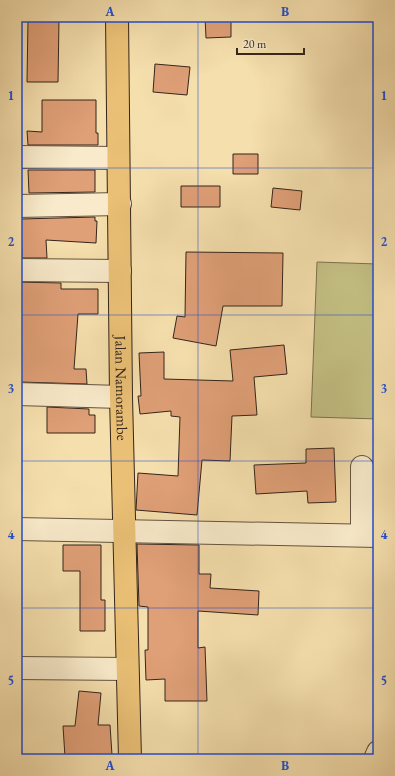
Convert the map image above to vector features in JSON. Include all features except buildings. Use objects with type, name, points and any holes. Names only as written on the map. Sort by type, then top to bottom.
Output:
[{"type":"main road","name":"Jalan Namorambe","points":[[117,17],[121,397],[130,759]]},
{"type":"street","points":[[17,157],[118,158]]},
{"type":"street","points":[[17,206],[120,204]]},
{"type":"street","points":[[17,270],[120,271]]},
{"type":"street","points":[[17,394],[121,397]]},
{"type":"street","points":[[17,529],[370,536],[362,468]]},
{"type":"street","points":[[17,668],[127,669]]},
{"type":"street","points":[[375,759],[378,752]]},
{"type":"shaded area","points":[[317,262],[378,264],[378,419],[311,417]]}]
